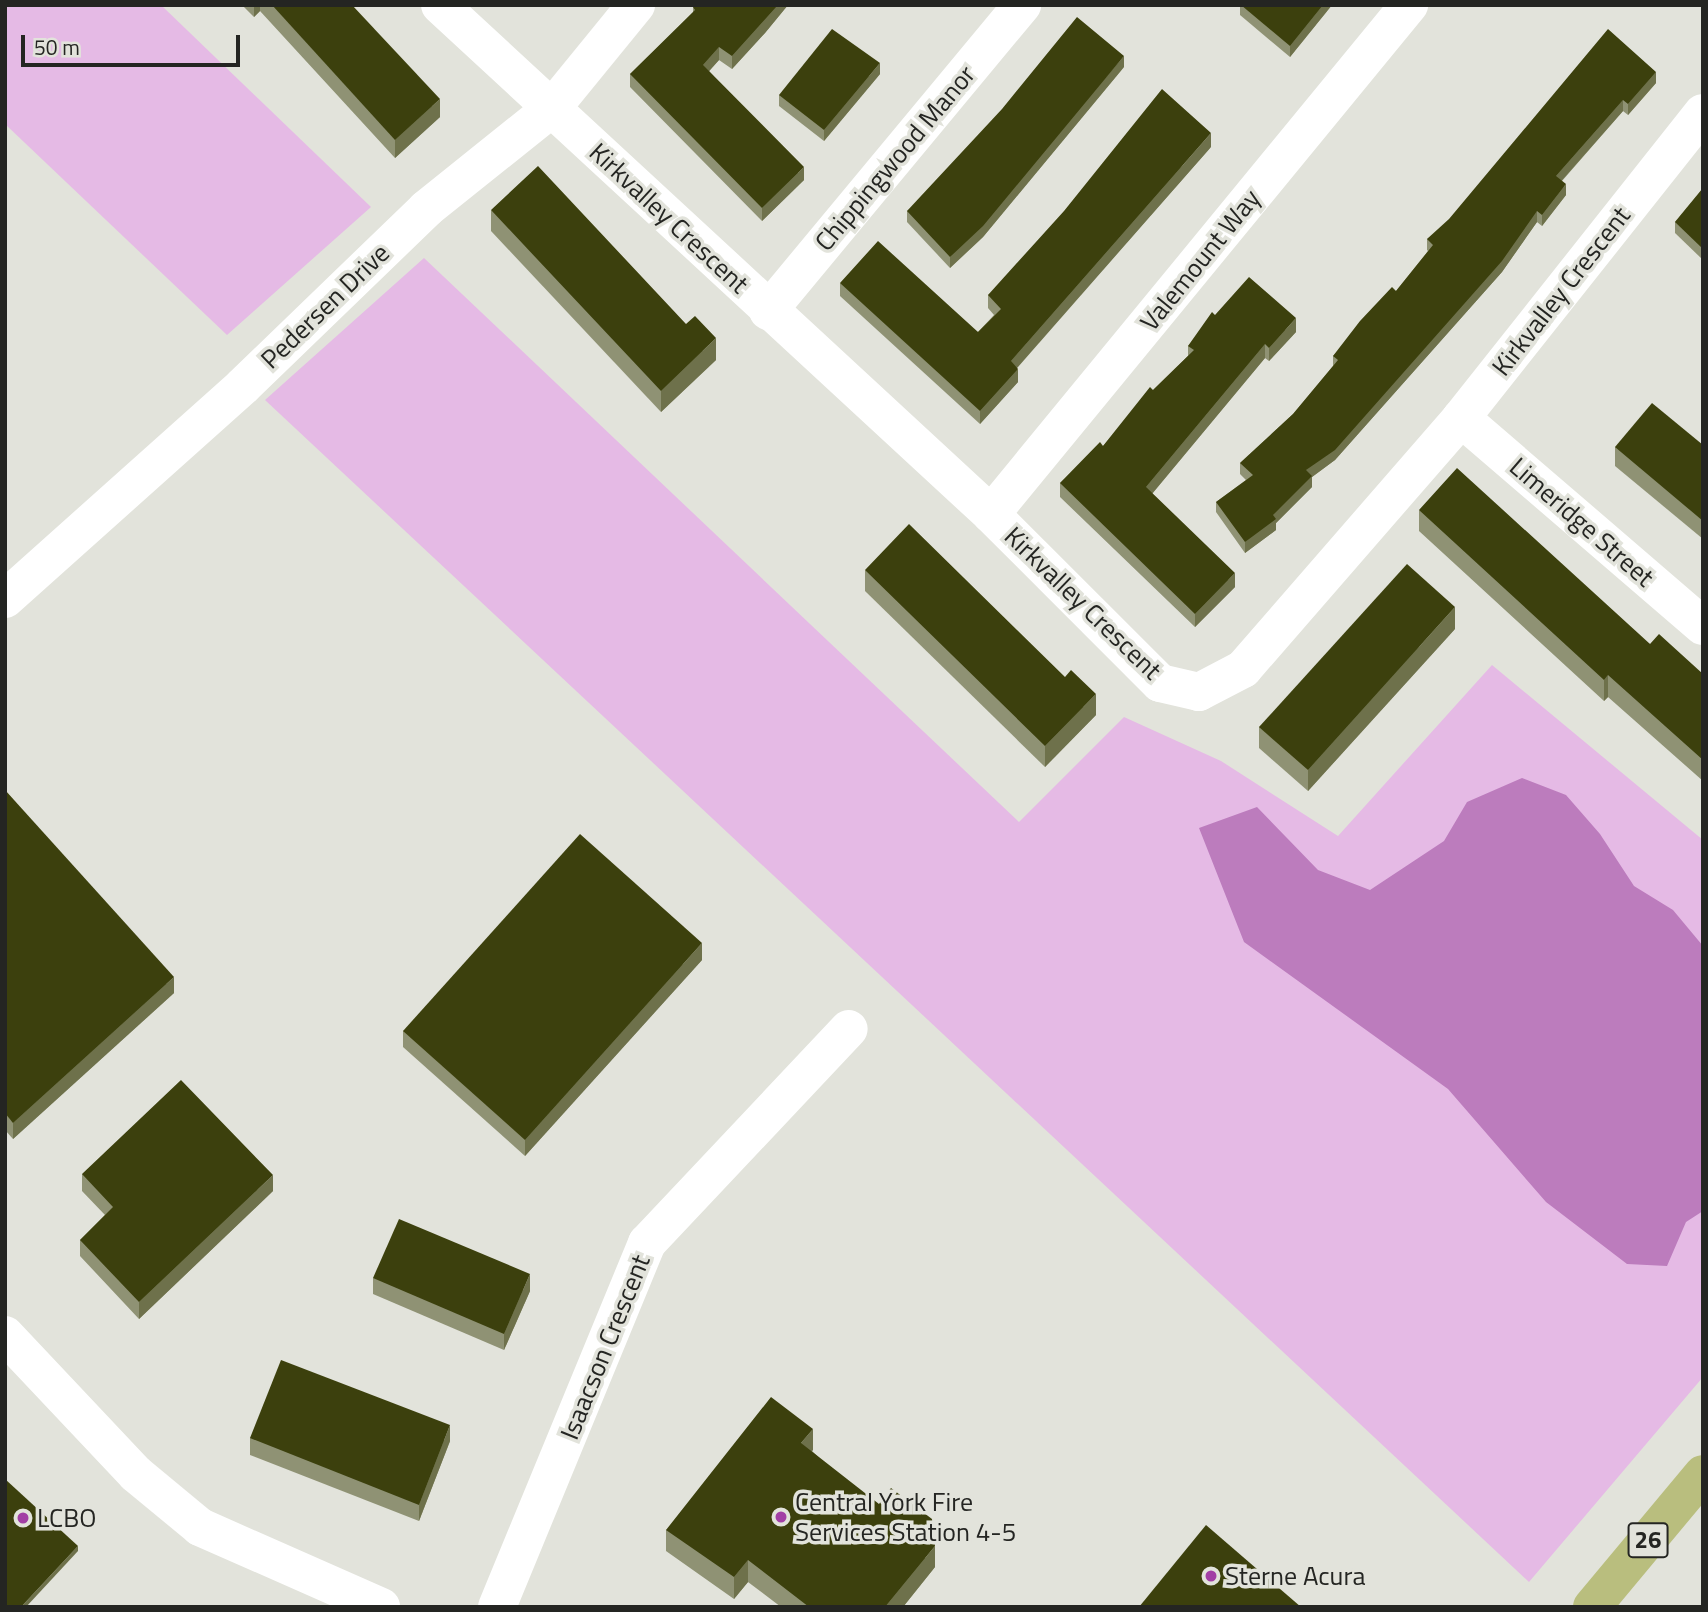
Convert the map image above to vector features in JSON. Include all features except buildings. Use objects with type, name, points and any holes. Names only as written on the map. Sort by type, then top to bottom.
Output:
[{"type":"main road","name":"26","points":[[1592,1607],[1703,1474]]},
{"type":"street","name":"Kirkvalley Crescent","points":[[440,5],[768,311],[991,513],[1160,682],[1199,692],[1243,669],[1461,418],[1703,113]]},
{"type":"street","name":"Pedersen Drive","points":[[5,599],[243,386],[426,209],[552,108],[636,5]]},
{"type":"street","name":"Chippingwood Manor","points":[[768,311],[1022,5]]},
{"type":"street","name":"Valemount Way","points":[[991,513],[1409,5]]},
{"type":"street","name":"Limeridge Street","points":[[1461,418],[1703,625]]},
{"type":"street","name":"Isaacson Crescent","points":[[497,1607],[647,1243],[849,1029]]},
{"type":"street","points":[[5,1335],[136,1474],[200,1527],[381,1607]]},
{"type":"shaded area","points":[[5,5],[161,5],[371,207],[227,335],[5,124]]},
{"type":"shaded area","points":[[424,258],[1019,822],[1124,717],[1221,761],[1338,836],[1492,665],[1703,840],[1703,1377],[1529,1582],[265,400]]},
{"type":"shaded area","points":[[1522,778],[1566,795],[1600,834],[1634,886],[1673,910],[1703,946],[1703,1211],[1686,1222],[1667,1266],[1627,1264],[1546,1202],[1448,1089],[1244,942],[1199,828],[1257,807],[1318,870],[1370,890],[1444,841],[1467,802]]},
{"type":"place","name":"Central York Fire Services Station 4-5","points":[[781,1517]]},
{"type":"place","name":"LCBO","points":[[23,1518]]},
{"type":"place","name":"Sterne Acura","points":[[1211,1576]]}]
